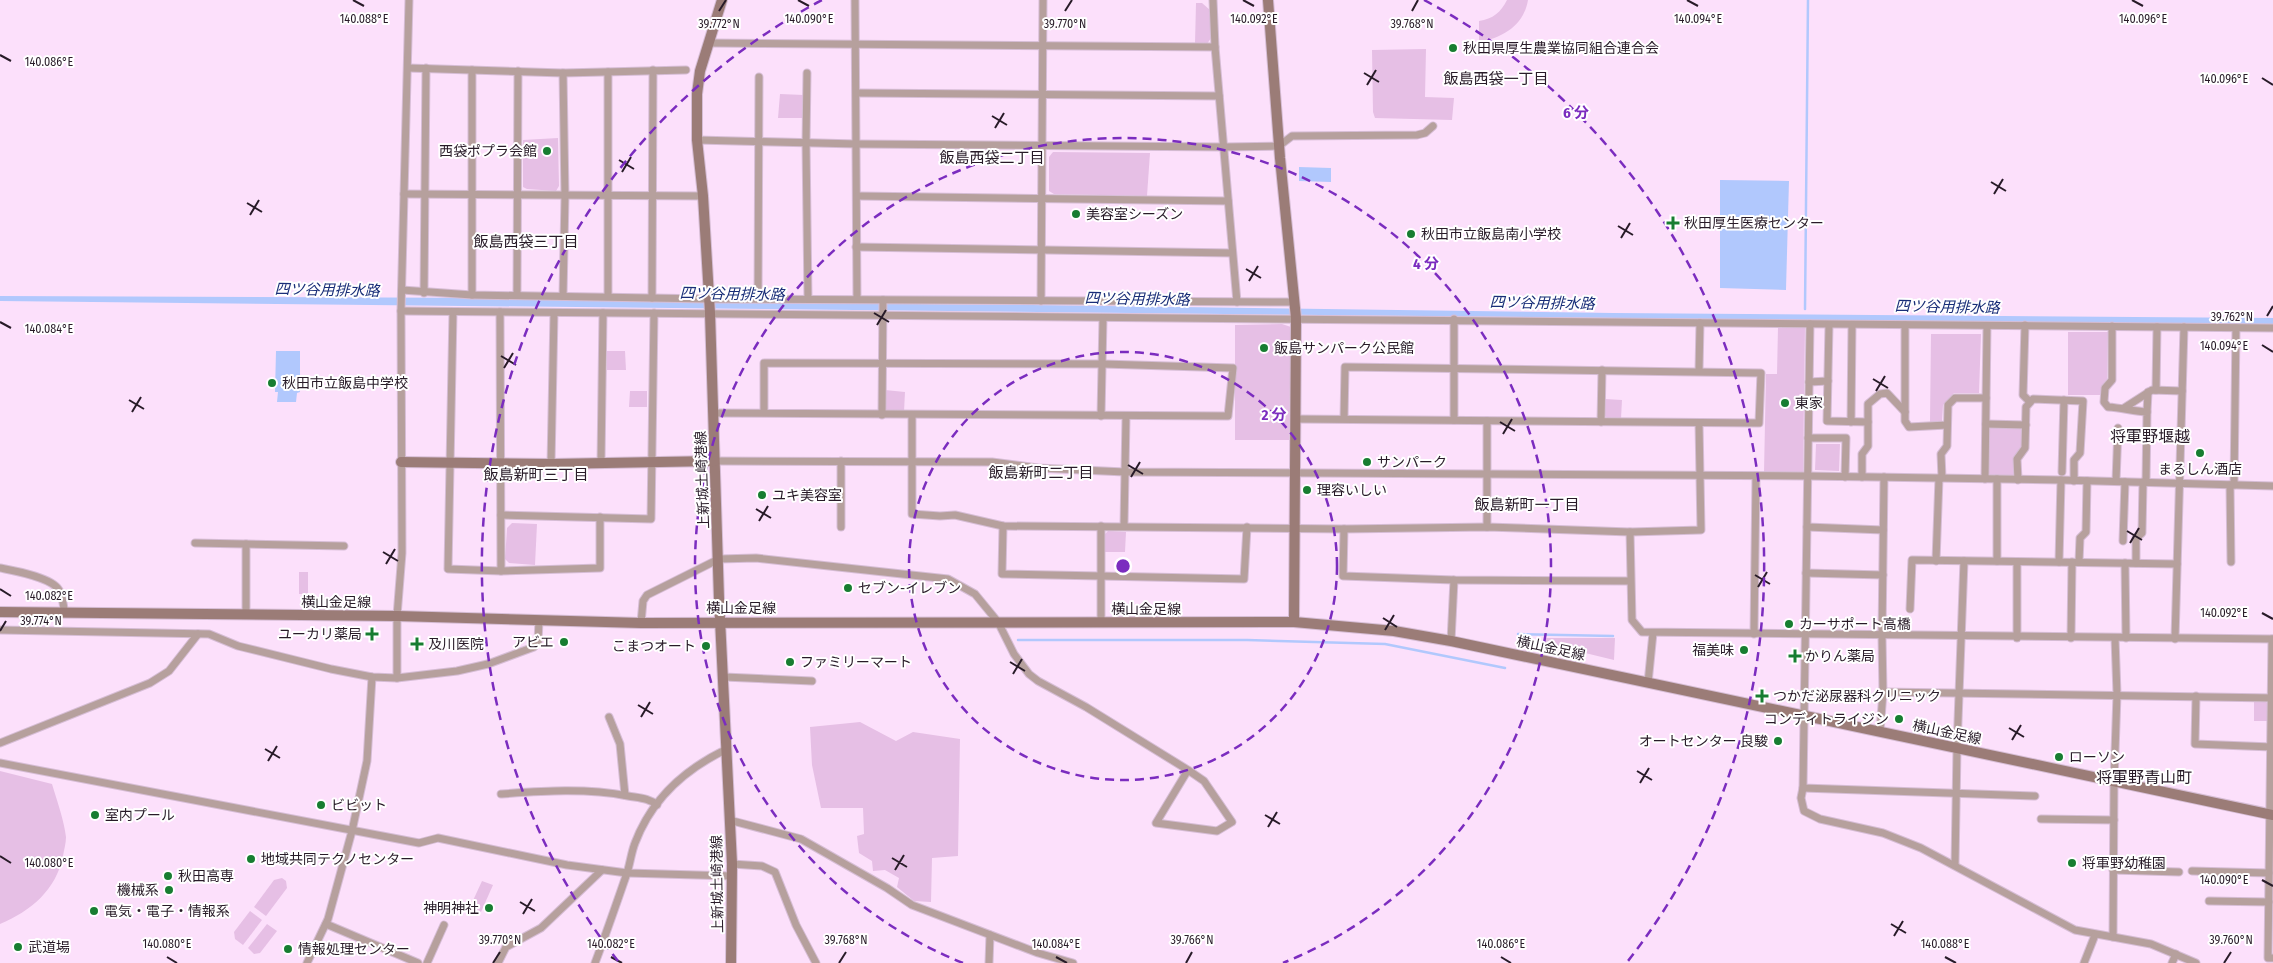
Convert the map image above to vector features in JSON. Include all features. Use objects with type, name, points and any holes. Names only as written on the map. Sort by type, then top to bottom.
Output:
[{"type":"street","points":[[397,678],[397,616],[402,554],[401,308],[409,0]]},
{"type":"street","name":"上新城土崎港線","points":[[722,0],[700,71],[697,94],[696,140],[703,196],[709,306],[732,864],[731,963]]},
{"type":"street","points":[[856,0],[857,299]]},
{"type":"street","points":[[1041,301],[1043,0]]},
{"type":"street","points":[[1213,0],[1215,47],[1237,302]]},
{"type":"street","points":[[1268,0],[1279,146],[1295,310],[1294,622]]},
{"type":"street","points":[[710,43],[1215,47]]},
{"type":"street","points":[[408,68],[563,73],[686,70]]},
{"type":"street","points":[[424,293],[426,68]]},
{"type":"street","points":[[472,70],[472,295]]},
{"type":"street","points":[[652,298],[654,70]]},
{"type":"street","points":[[517,294],[518,71]]},
{"type":"street","points":[[608,72],[608,296]]},
{"type":"street","points":[[563,73],[563,296]]},
{"type":"street","points":[[807,73],[808,299]]},
{"type":"street","points":[[758,299],[759,77]]},
{"type":"street","points":[[857,93],[1220,96]]},
{"type":"street","points":[[696,140],[857,144],[1279,146],[1292,136],[1417,136],[1426,133],[1433,126]]},
{"type":"street","points":[[404,194],[703,196]]},
{"type":"street","points":[[858,196],[1228,201]]},
{"type":"street","points":[[856,247],[1040,248],[1232,253]]},
{"type":"street","points":[[402,294],[608,296],[652,298],[709,306],[883,313],[1103,318],[1295,310]]},
{"type":"street","points":[[401,308],[453,312],[654,313],[758,299],[1237,302],[1295,310],[1454,319],[1700,324],[2273,328]]},
{"type":"street","points":[[882,414],[883,300]]},
{"type":"street","points":[[453,312],[448,569],[500,571],[600,568],[600,517]]},
{"type":"street","points":[[500,312],[500,571]]},
{"type":"street","points":[[551,464],[554,313]]},
{"type":"street","points":[[602,462],[603,313]]},
{"type":"street","points":[[501,514],[651,519],[654,313]]},
{"type":"street","points":[[1101,416],[1103,318]]},
{"type":"street","points":[[1454,319],[1454,420]]},
{"type":"street","points":[[1699,371],[1700,324]]},
{"type":"street","points":[[1810,324],[1805,717],[1803,788],[1800,798],[1804,811],[1820,819],[1883,833],[1921,848],[2074,930],[2151,944],[2196,963]]},
{"type":"street","points":[[1829,325],[1827,421],[1868,422]]},
{"type":"street","points":[[1851,422],[1852,325]]},
{"type":"street","points":[[1906,325],[1904,421],[1909,426],[1947,426]]},
{"type":"street","points":[[2026,325],[2023,395],[2030,402]]},
{"type":"street","points":[[1985,479],[1987,326]]},
{"type":"street","points":[[2112,326],[2112,380],[2105,388],[2104,402],[2108,406],[2146,412]]},
{"type":"street","points":[[2156,390],[2157,327]]},
{"type":"street","points":[[2175,639],[2184,327]]},
{"type":"street","points":[[2231,562],[2236,328]]},
{"type":"street","points":[[713,413],[882,414],[912,416],[1228,416],[1232,368],[1103,364],[764,364],[764,413]]},
{"type":"street","points":[[1295,419],[1759,423],[1761,373],[1345,368],[1344,419]]},
{"type":"street","points":[[1601,422],[1602,370]]},
{"type":"street","points":[[1809,382],[1828,382]]},
{"type":"street","points":[[2124,408],[2148,392],[2156,390],[2182,391]]},
{"type":"street","points":[[2136,563],[2136,538],[2142,533],[2148,392]]},
{"type":"street","points":[[1862,477],[1862,454],[1868,446],[1868,404],[1880,394],[1888,393],[1904,412]]},
{"type":"street","points":[[1936,561],[1941,454],[1946,446],[1948,405],[1955,398],[1986,398]]},
{"type":"street","points":[[2018,480],[2017,459],[2025,448],[2026,407],[2033,399],[2082,401],[2080,453],[2074,460],[2074,480]]},
{"type":"street","points":[[2062,472],[2064,400]]},
{"type":"street","points":[[912,416],[910,461],[912,514],[955,515],[975,518],[1003,526],[1487,527],[1630,532],[1701,530],[1699,423]]},
{"type":"street","points":[[1124,526],[1126,417]]},
{"type":"street","points":[[1487,420],[1487,527]]},
{"type":"street","points":[[1986,424],[2026,425]]},
{"type":"street","points":[[2116,481],[2118,428]]},
{"type":"street","points":[[1808,438],[1846,438],[1845,477]]},
{"type":"street","points":[[401,462],[551,464],[653,461],[841,460],[992,462],[1038,468],[1125,472],[1808,476],[2074,480],[2273,486]]},
{"type":"street","points":[[841,460],[841,527]]},
{"type":"street","points":[[1754,634],[1756,476]]},
{"type":"street","points":[[1880,732],[1883,692],[1884,477]]},
{"type":"street","points":[[1997,479],[1997,562]]},
{"type":"street","points":[[2059,562],[2061,480]]},
{"type":"street","points":[[2071,638],[2076,562],[2080,538],[2086,532],[2087,481]]},
{"type":"street","points":[[2123,541],[2125,482]]},
{"type":"street","points":[[1003,526],[1002,574],[1244,579],[1246,527]]},
{"type":"street","points":[[1101,526],[1101,622]]},
{"type":"street","points":[[1807,527],[1883,530]]},
{"type":"street","points":[[1344,528],[1343,576],[1454,580],[1630,581]]},
{"type":"street","points":[[1630,532],[1632,620],[1642,632],[2018,638],[2272,639],[2268,958],[2273,958]]},
{"type":"street","points":[[195,543],[344,546]]},
{"type":"street","points":[[246,544],[246,615]]},
{"type":"street","points":[[641,623],[643,601],[647,594],[719,559],[756,558],[948,579],[975,594],[998,622],[1014,654],[1029,674],[1038,681],[1086,707],[1188,770],[1204,781],[1232,822],[1218,831],[1156,823],[1188,770]]},
{"type":"street","points":[[1910,609],[1912,560],[2177,564]]},
{"type":"street","points":[[1955,866],[1964,561]]},
{"type":"street","points":[[2017,562],[2018,638]]},
{"type":"street","points":[[2125,563],[2126,638]]},
{"type":"street","points":[[0,568],[41,578],[53,585],[59,590],[65,613]]},
{"type":"street","points":[[1806,573],[1883,575]]},
{"type":"street","points":[[1451,641],[1454,580]]},
{"type":"street","name":"横山金足線","points":[[0,612],[397,616],[641,623],[1294,622],[1394,631],[1451,641],[2271,814]]},
{"type":"street","points":[[0,630],[209,634],[238,646],[372,677],[397,678],[457,671],[488,664],[534,646],[538,642],[539,620]]},
{"type":"street","points":[[1648,682],[1653,633]]},
{"type":"street","points":[[0,743],[150,683],[168,672],[198,634]]},
{"type":"street","points":[[2113,937],[2114,782],[2117,694],[2115,638]]},
{"type":"street","points":[[307,963],[326,924],[335,900],[352,831],[367,761],[372,677]]},
{"type":"street","points":[[724,677],[812,681]]},
{"type":"street","points":[[1883,692],[2117,694],[2272,698]]},
{"type":"street","points":[[2196,696],[2196,744],[2271,747]]},
{"type":"street","points":[[609,718],[620,744],[625,795]]},
{"type":"street","points":[[595,963],[627,873],[635,844],[644,824],[670,787],[685,772],[727,749]]},
{"type":"street","points":[[0,763],[352,831],[419,842],[438,838],[567,865],[627,873],[732,876]]},
{"type":"street","points":[[1803,788],[2035,796]]},
{"type":"street","points":[[501,794],[559,790],[606,792],[651,800],[657,805]]},
{"type":"street","points":[[2041,819],[2114,820]]},
{"type":"street","points":[[729,820],[801,839],[887,888],[912,905],[1038,953],[1073,963]]},
{"type":"street","points":[[732,864],[762,866],[775,872],[796,925],[816,963]]},
{"type":"street","points":[[498,963],[506,947],[541,928],[602,870]]},
{"type":"street","points":[[2113,870],[2179,872]]},
{"type":"street","points":[[2192,871],[2269,873]]},
{"type":"street","points":[[2210,902],[2269,902]]},
{"type":"street","points":[[326,924],[418,963]]},
{"type":"street","points":[[427,963],[444,925]]},
{"type":"street","points":[[989,963],[990,935]]},
{"type":"street","points":[[2084,963],[2095,935]]},
{"type":"street","points":[[2172,963],[2176,954]]},
{"type":"shaded area","points":[[1507,0],[1528,0],[1522,17],[1504,34],[1479,42],[1479,21],[1488,19],[1496,14]]},
{"type":"shaded area","points":[[1196,3],[1202,3],[1210,10],[1211,38],[1207,44],[1195,43]]},
{"type":"shaded area","points":[[1426,49],[1425,97],[1454,98],[1452,120],[1375,118],[1373,112],[1372,50]]},
{"type":"shaded area","points":[[780,94],[804,95],[804,118],[778,118]]},
{"type":"shaded area","points":[[558,138],[559,186],[556,191],[527,189],[523,187],[523,140]]},
{"type":"shaded area","points":[[1053,152],[1150,153],[1147,196],[1054,194],[1049,191],[1049,157]]},
{"type":"shaded area","points":[[1282,324],[1291,327],[1289,440],[1235,440],[1235,325]]},
{"type":"shaded area","points":[[1778,327],[1805,327],[1803,473],[1764,472],[1766,374],[1777,374]]},
{"type":"shaded area","points":[[2068,332],[2108,332],[2107,379],[2102,385],[2101,395],[2068,395]]},
{"type":"shaded area","points":[[1931,334],[1981,334],[1979,393],[1954,393],[1943,405],[1942,422],[1930,422]]},
{"type":"shaded area","points":[[607,351],[625,351],[626,370],[607,370]]},
{"type":"shaded area","points":[[885,390],[905,392],[904,412],[887,411],[884,408]]},
{"type":"shaded area","points":[[630,391],[647,391],[647,407],[629,407]]},
{"type":"shaded area","points":[[1605,399],[1622,400],[1621,419],[1607,418],[1604,415]]},
{"type":"shaded area","points":[[1989,428],[2021,428],[2021,447],[2014,457],[2014,475],[1989,475]]},
{"type":"shaded area","points":[[1816,444],[1840,444],[1839,471],[1815,470]]},
{"type":"shaded area","points":[[512,523],[537,524],[535,565],[509,563],[505,559],[507,528]]},
{"type":"shaded area","points":[[1108,531],[1126,532],[1125,552],[1104,552],[1104,535]]},
{"type":"shaded area","points":[[299,572],[308,572],[308,594],[299,594]]},
{"type":"shaded area","points":[[1544,638],[1615,638],[1614,660],[1544,643]]},
{"type":"shaded area","points":[[2254,700],[2264,700],[2269,705],[2268,721],[2254,721]]},
{"type":"shaded area","points":[[860,722],[896,741],[913,732],[960,739],[958,856],[932,858],[931,902],[914,901],[897,887],[899,878],[885,870],[873,871],[872,861],[859,853],[857,836],[864,834],[863,808],[821,808],[812,765],[810,727]]},
{"type":"shaded area","points":[[0,771],[52,784],[66,837],[60,868],[48,889],[32,906],[0,924]]},
{"type":"shaded area","points":[[282,878],[286,881],[287,888],[266,916],[254,907],[274,880]]},
{"type":"shaded area","points":[[482,881],[493,885],[481,912],[470,907]]},
{"type":"shaded area","points":[[250,911],[262,920],[243,945],[235,939],[234,932]]},
{"type":"shaded area","points":[[267,924],[277,931],[260,953],[254,954],[248,948]]},
{"type":"water","points":[[1299,167],[1331,168],[1331,182],[1299,181]]},
{"type":"water","points":[[1720,180],[1789,181],[1786,290],[1720,288]]},
{"type":"water","name":"四ツ谷用排水路","points":[[0,296],[514,298],[692,302],[1613,313],[2273,318],[2273,325],[0,301]]},
{"type":"water","points":[[276,351],[300,351],[300,392],[297,393],[296,402],[277,402],[278,392],[275,392]]},
{"type":"waterway","points":[[1805,309],[1808,0]]},
{"type":"waterway","points":[[1518,634],[1613,636]]},
{"type":"waterway","points":[[1018,640],[1247,640],[1385,644],[1505,668]]},
{"type":"place","name":"秋田県厚生農業協同組合連合会","points":[[1453,48]]},
{"type":"place","name":"西袋ポプラ会館","points":[[547,151]]},
{"type":"place","name":"美容室シーズン","points":[[1076,214]]},
{"type":"place","name":"秋田厚生医療センター","points":[[1673,223]]},
{"type":"place","name":"秋田市立飯島南小学校","points":[[1411,234]]},
{"type":"place","name":"飯島サンパーク公民館","points":[[1264,348]]},
{"type":"place","name":"秋田市立飯島中学校","points":[[272,383]]},
{"type":"place","name":"東家","points":[[1785,403]]},
{"type":"place","name":"まるしん酒店","points":[[2200,453]]},
{"type":"place","name":"サンパーク","points":[[1367,462]]},
{"type":"place","name":"理容いしい","points":[[1307,490]]},
{"type":"place","name":"ユキ美容室","points":[[762,495]]},
{"type":"place","name":"セブン-イレブン","points":[[848,588]]},
{"type":"place","name":"カーサポート高橋","points":[[1789,624]]},
{"type":"place","name":"ユーカリ薬局","points":[[372,634]]},
{"type":"place","name":"アビエ","points":[[564,642]]},
{"type":"place","name":"及川医院","points":[[417,644]]},
{"type":"place","name":"こまつオート","points":[[706,646]]},
{"type":"place","name":"福美味","points":[[1744,650]]},
{"type":"place","name":"かりん薬局","points":[[1795,656]]},
{"type":"place","name":"ファミリーマート","points":[[790,662]]},
{"type":"place","name":"つかだ泌尿器科クリニック","points":[[1762,696]]},
{"type":"place","name":"コンディトライジン","points":[[1899,719]]},
{"type":"place","name":"オートセンター 良駿","points":[[1778,741]]},
{"type":"place","name":"ローソン","points":[[2059,757]]},
{"type":"place","name":"ビビット","points":[[321,805]]},
{"type":"place","name":"室内プール","points":[[95,815]]},
{"type":"place","name":"地域共同テクノセンター","points":[[251,859]]},
{"type":"place","name":"将軍野幼稚園","points":[[2072,863]]},
{"type":"place","name":"秋田高専","points":[[168,876]]},
{"type":"place","name":"機械系","points":[[169,890]]},
{"type":"place","name":"神明神社","points":[[489,908]]},
{"type":"place","name":"電気・電子・情報系","points":[[94,911]]},
{"type":"place","name":"武道場","points":[[18,947]]},
{"type":"place","name":"情報処理センター","points":[[288,949]]},
{"type":"district","name":"飯島西袋一丁目","points":[[1496,79]]},
{"type":"district","name":"飯島西袋二丁目","points":[[992,158]]},
{"type":"district","name":"飯島西袋三丁目","points":[[526,242]]},
{"type":"district","name":"将軍野堰越","points":[[2150,436]]},
{"type":"district","name":"飯島新町二丁目","points":[[1041,473]]},
{"type":"district","name":"飯島新町三丁目","points":[[536,475]]},
{"type":"district","name":"飯島新町一丁目","points":[[1527,505]]},
{"type":"district","name":"将軍野青山町","points":[[2144,777]]}]
